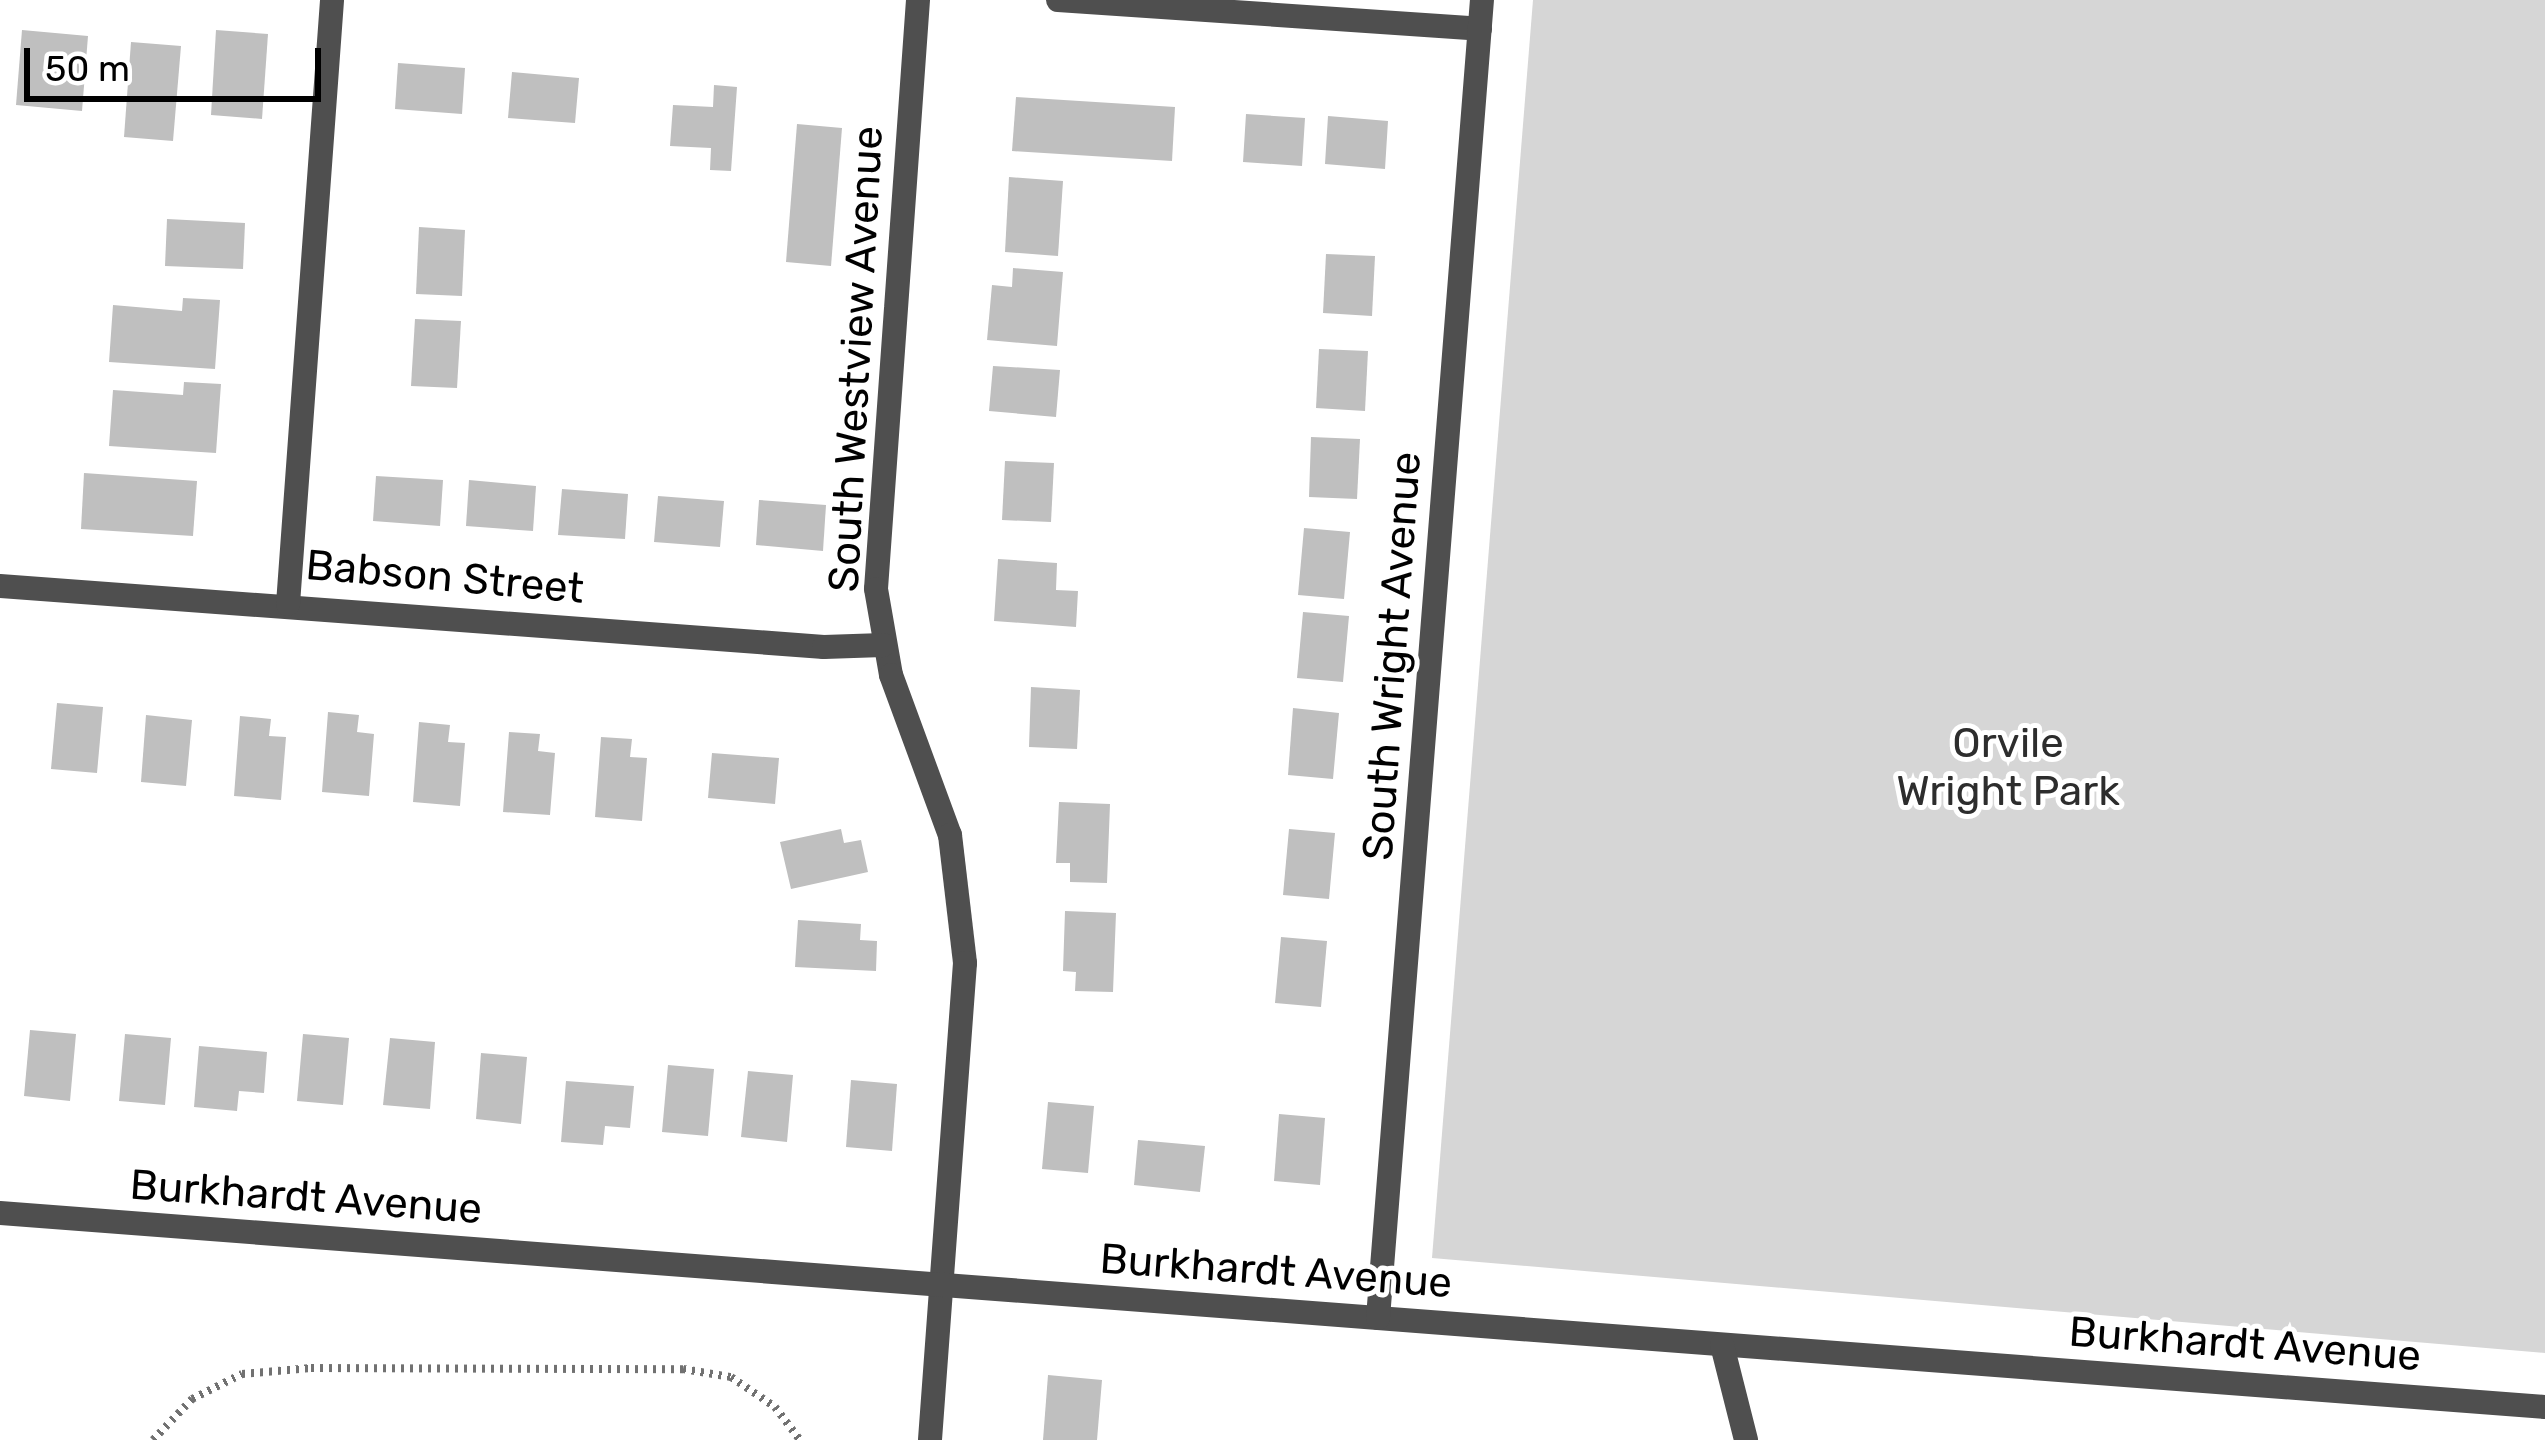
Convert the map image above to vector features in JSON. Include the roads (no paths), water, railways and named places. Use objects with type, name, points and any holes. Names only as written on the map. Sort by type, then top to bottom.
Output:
[{"type":"street","points":[[288,604],[332,0]]},
{"type":"street","name":"South Westview Avenue","points":[[918,0],[880,507],[883,645],[959,883],[963,1004],[940,1284]]},
{"type":"street","points":[[1058,0],[1480,29]]},
{"type":"street","name":"South Wright Avenue","points":[[1378,1318],[1482,0]]},
{"type":"street","name":"Babson Street","points":[[0,586],[824,647],[883,645]]},
{"type":"street","name":"Burkhardt Avenue","points":[[0,1213],[2545,1407]]},
{"type":"street","points":[[930,1440],[940,1284]]},
{"type":"street","points":[[1722,1345],[1746,1440]]},
{"type":"park label","name":"Orvile Wright Park","points":[[2008,767]]}]
